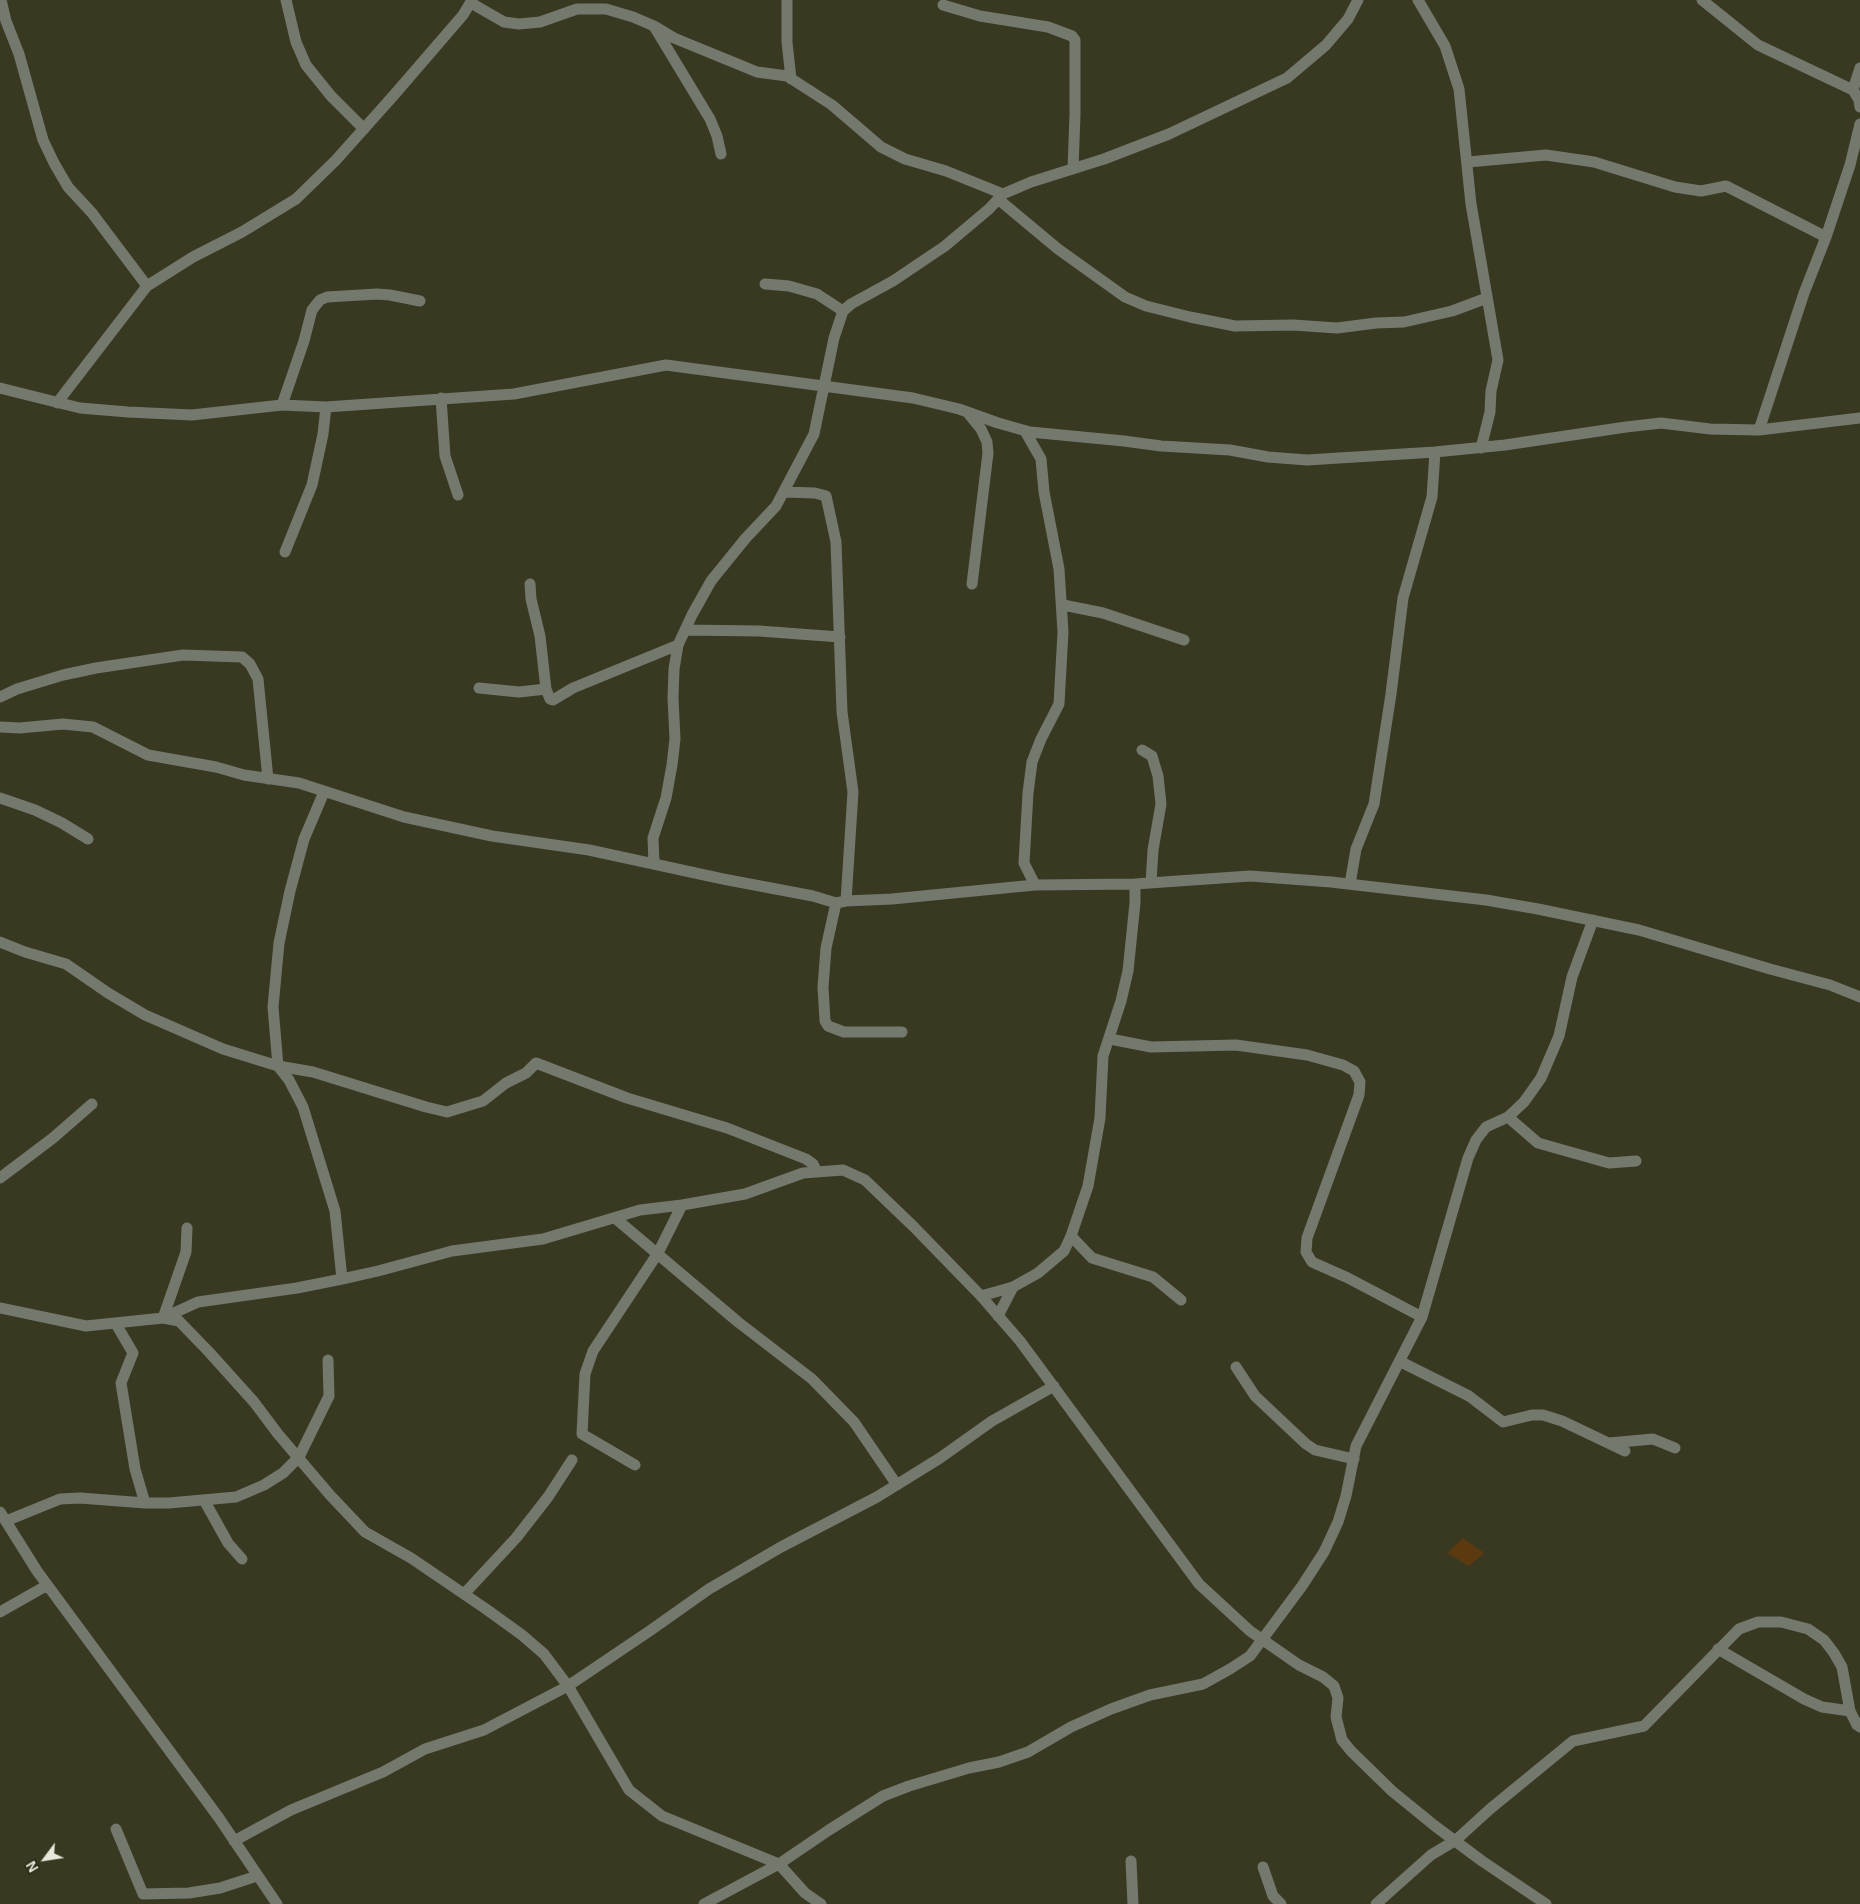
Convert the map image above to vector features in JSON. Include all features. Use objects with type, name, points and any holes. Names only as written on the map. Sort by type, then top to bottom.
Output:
[{"type":"street","points":[[1,0],[44,140],[54,163],[68,187],[92,213],[147,286]]},
{"type":"street","points":[[286,0],[296,42],[306,65],[331,96],[364,129]]},
{"type":"street","points":[[787,0],[787,42],[791,78]]},
{"type":"street","points":[[654,864],[653,838],[666,798],[672,765],[674,739],[673,678],[678,645],[711,581],[745,539],[776,506],[814,434],[834,338],[843,311],[851,304],[893,281],[946,246],[989,210],[1001,196],[1169,134],[1287,78],[1326,45],[1348,19],[1358,0]]},
{"type":"street","points":[[1418,0],[1445,46],[1459,89],[1471,204],[1498,360],[1490,391],[1490,412],[1481,448]]},
{"type":"street","points":[[1702,0],[1758,45],[1853,90],[1859,100],[1860,107]]},
{"type":"street","points":[[57,403],[147,286],[179,265],[242,232],[296,199],[336,160],[364,129],[463,15],[471,1],[504,22],[519,24],[540,22],[577,9],[606,9],[654,26],[674,38],[724,60],[757,72],[787,76],[832,105],[881,147],[905,159],[946,171],[1001,196],[1058,249],[1101,282],[1146,306],[1235,326],[1293,325],[1337,328],[1376,323],[1404,322],[1452,311],[1487,298]]},
{"type":"street","points":[[943,5],[980,16],[1048,28],[1072,36],[1075,40],[1073,169]]},
{"type":"street","points":[[654,26],[710,119],[717,136],[721,154]]},
{"type":"street","points":[[1853,90],[1860,68]]},
{"type":"street","points":[[1759,430],[1804,293],[1826,237],[1850,165],[1860,124]]},
{"type":"street","points":[[1468,162],[1546,155],[1594,162],[1675,187],[1701,191],[1726,186],[1826,237]]},
{"type":"street","points":[[765,284],[789,286],[817,294],[843,311]]},
{"type":"street","points":[[282,405],[312,310],[320,300],[327,297],[377,294],[390,294],[420,300]]},
{"type":"street","points":[[0,388],[80,408],[192,415],[282,405],[326,406],[514,394],[666,365],[913,398],[966,411],[1025,431],[1161,446],[1230,450],[1268,457],[1307,460],[1481,448],[1661,423],[1710,429],[1759,430],[1860,418]]},
{"type":"street","points":[[440,398],[445,456],[458,495]]},
{"type":"street","points":[[285,552],[312,485],[324,434],[326,406]]},
{"type":"street","points":[[966,411],[988,442],[972,584]]},
{"type":"street","points":[[1025,431],[1041,459],[1044,492],[1059,569],[1063,605],[1063,655],[1059,704],[1041,739],[1032,762],[1028,792],[1024,862],[1035,885]]},
{"type":"street","points":[[1350,884],[1356,848],[1374,804],[1403,598],[1432,498],[1435,452]]},
{"type":"street","points":[[784,492],[815,493],[826,496],[836,542],[842,712],[853,792],[841,902],[826,948],[823,987],[825,1021],[828,1026],[844,1032],[902,1032]]},
{"type":"street","points":[[530,584],[531,599],[540,636],[546,690],[548,697],[553,700],[573,688],[678,645]]},
{"type":"street","points":[[1063,605],[1103,613],[1184,640]]},
{"type":"street","points":[[685,630],[760,631],[840,637]]},
{"type":"street","points":[[0,696],[17,688],[96,668],[183,655],[242,657],[250,664],[258,680],[268,779]]},
{"type":"street","points":[[479,688],[520,692],[546,690]]},
{"type":"street","points":[[0,727],[20,728],[63,724],[93,727],[148,755],[268,779],[299,783],[404,817],[492,836],[589,850],[841,902],[1035,885],[1135,884],[1273,876],[1486,900],[1593,920],[1639,930],[1830,985],[1860,997]]},
{"type":"street","points":[[1142,750],[1152,756],[1158,776],[1161,804],[1153,850],[1151,883]]},
{"type":"street","points":[[324,792],[304,839],[290,891],[279,943],[273,1008],[278,1066],[289,1080],[303,1107],[335,1211],[342,1279]]},
{"type":"street","points":[[0,798],[35,810],[62,823],[88,839]]},
{"type":"street","points":[[981,1296],[1013,1287],[1038,1273],[1064,1251],[1071,1236],[1088,1186],[1100,1118],[1103,1056],[1122,1001],[1128,971],[1135,903],[1135,884]]},
{"type":"street","points":[[704,1904],[779,1864],[883,1796],[909,1786],[969,1768],[999,1762],[1028,1752],[1071,1727],[1111,1709],[1142,1698],[1203,1684],[1250,1656],[1261,1638],[1302,1586],[1324,1552],[1338,1522],[1346,1496],[1356,1446],[1422,1317],[1468,1158],[1476,1140],[1486,1127],[1508,1117],[1533,1092],[1550,1059],[1559,1036],[1572,977],[1593,920]]},
{"type":"street","points":[[0,942],[25,952],[66,964],[108,994],[145,1015],[223,1049],[278,1066],[313,1072],[447,1112],[483,1101],[506,1083],[526,1073],[536,1063],[627,1098],[736,1131],[806,1159],[814,1164],[817,1172]]},
{"type":"street","points":[[1110,1039],[1151,1047],[1244,1046],[1316,1057],[1343,1065],[1354,1071],[1360,1082],[1359,1095],[1307,1238],[1306,1252],[1312,1262],[1364,1286],[1422,1317]]},
{"type":"street","points":[[0,1178],[53,1138],[92,1104]]},
{"type":"street","points":[[1508,1117],[1538,1143],[1609,1164],[1636,1161]]},
{"type":"street","points":[[163,1318],[198,1302],[297,1288],[342,1279],[452,1251],[543,1239],[640,1210],[745,1194],[803,1174],[843,1170],[865,1180],[981,1296],[1054,1386],[1199,1584],[1250,1631],[1299,1665],[1323,1677],[1334,1686],[1338,1698],[1336,1717],[1342,1740],[1351,1751],[1392,1791],[1435,1826],[1482,1861],[1546,1904]]},
{"type":"street","points":[[635,1465],[582,1434],[585,1374],[593,1351],[658,1253],[682,1205]]},
{"type":"street","points":[[615,1218],[738,1322],[812,1380],[854,1422],[897,1485]]},
{"type":"street","points":[[163,1318],[186,1252],[187,1228]]},
{"type":"street","points":[[1071,1236],[1092,1258],[1152,1277],[1181,1300]]},
{"type":"street","points":[[998,1316],[1013,1287]]},
{"type":"street","points":[[0,1308],[86,1326],[163,1318],[179,1322],[244,1390],[278,1434],[299,1456],[330,1495],[365,1532],[404,1554],[464,1594],[535,1645],[544,1654],[568,1686],[629,1790],[662,1816],[779,1864],[806,1893],[821,1904]]},
{"type":"street","points":[[116,1324],[133,1353],[121,1383],[135,1469],[145,1503]]},
{"type":"street","points":[[277,1904],[234,1841],[49,1588],[3,1516],[60,1499],[80,1498],[145,1503],[204,1500],[236,1497],[264,1485],[283,1473],[299,1456],[329,1396],[328,1360]]},
{"type":"street","points":[[1400,1362],[1469,1396],[1503,1422],[1543,1415],[1562,1421],[1625,1451]]},
{"type":"street","points":[[1236,1367],[1255,1396],[1306,1444],[1315,1450],[1354,1459]]},
{"type":"street","points":[[234,1841],[291,1810],[376,1775],[426,1749],[484,1730],[568,1686],[709,1588],[782,1546],[897,1485],[940,1458],[992,1421],[1054,1386]]},
{"type":"street","points":[[1607,1443],[1653,1439],[1675,1448]]},
{"type":"street","points":[[464,1594],[516,1538],[548,1498],[572,1460]]},
{"type":"street","points":[[204,1500],[228,1543],[242,1559]]},
{"type":"street","points":[[0,1612],[44,1587],[49,1588]]},
{"type":"street","points":[[1376,1904],[1431,1855],[1456,1840],[1490,1809],[1573,1741],[1644,1726],[1739,1629],[1758,1622],[1781,1622],[1808,1629],[1824,1640],[1842,1667],[1850,1711],[1856,1725],[1860,1727]]},
{"type":"street","points":[[1718,1649],[1804,1699],[1822,1707],[1850,1711]]},
{"type":"street","points":[[116,1829],[143,1894],[189,1893],[220,1888],[257,1876]]},
{"type":"street","points":[[1132,1861],[1133,1904]]},
{"type":"street","points":[[1263,1867],[1273,1896],[1281,1904]]},
{"type":"shaded area","points":[[1463,1538],[1484,1553],[1469,1566],[1447,1553]]}]
